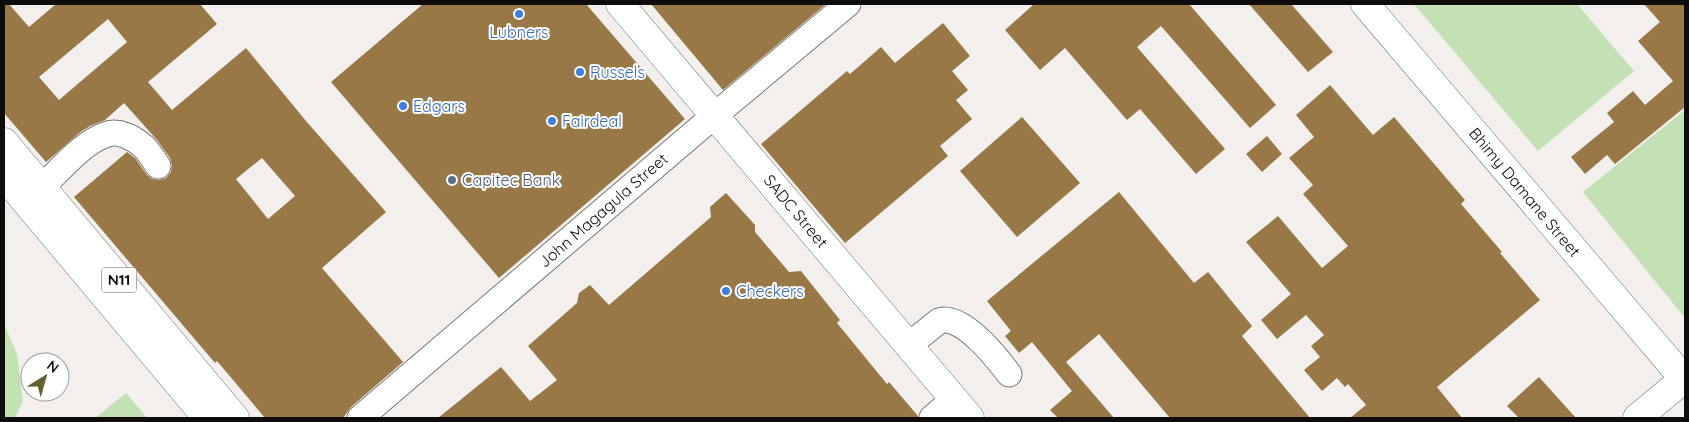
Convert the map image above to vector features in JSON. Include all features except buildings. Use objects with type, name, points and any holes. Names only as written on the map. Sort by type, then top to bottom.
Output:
[{"type":"main road","name":"SADC Street","points":[[620,4],[715,114],[962,409]]},
{"type":"main road","name":"Bhimy Damane Street","points":[[1365,4],[1685,379]]},
{"type":"main road","name":"N11","points":[[4,142],[235,418]]},
{"type":"main road","name":"N11","points":[[4,176],[207,418]]},
{"type":"main road","points":[[1637,418],[1685,379]]},
{"type":"street","name":"John Magagula Street","points":[[360,418],[715,114],[848,4]]},
{"type":"street","points":[[42,187],[85,147],[106,134],[114,133],[132,138],[143,146],[158,166]]},
{"type":"street","points":[[908,345],[939,321],[944,319],[951,320],[978,338],[995,354],[1009,374]]},
{"type":"street","points":[[932,418],[962,409]]},
{"type":"green space","points":[[1414,4],[1577,4],[1634,71],[1538,151]]},
{"type":"green space","points":[[1685,110],[1685,318],[1583,192]]},
{"type":"green space","points":[[4,324],[17,354],[20,377],[20,402],[22,402],[15,418],[4,418]]},
{"type":"green space","points":[[126,393],[147,418],[95,418]]},
{"type":"place","name":"Lubners","points":[[519,14]]},
{"type":"place","name":"Russels","points":[[580,72]]},
{"type":"place","name":"Edgars","points":[[403,106]]},
{"type":"place","name":"Fairdeal","points":[[552,121]]},
{"type":"place","name":"Capitec Bank","points":[[452,180]]},
{"type":"place","name":"Checkers","points":[[726,291]]}]
